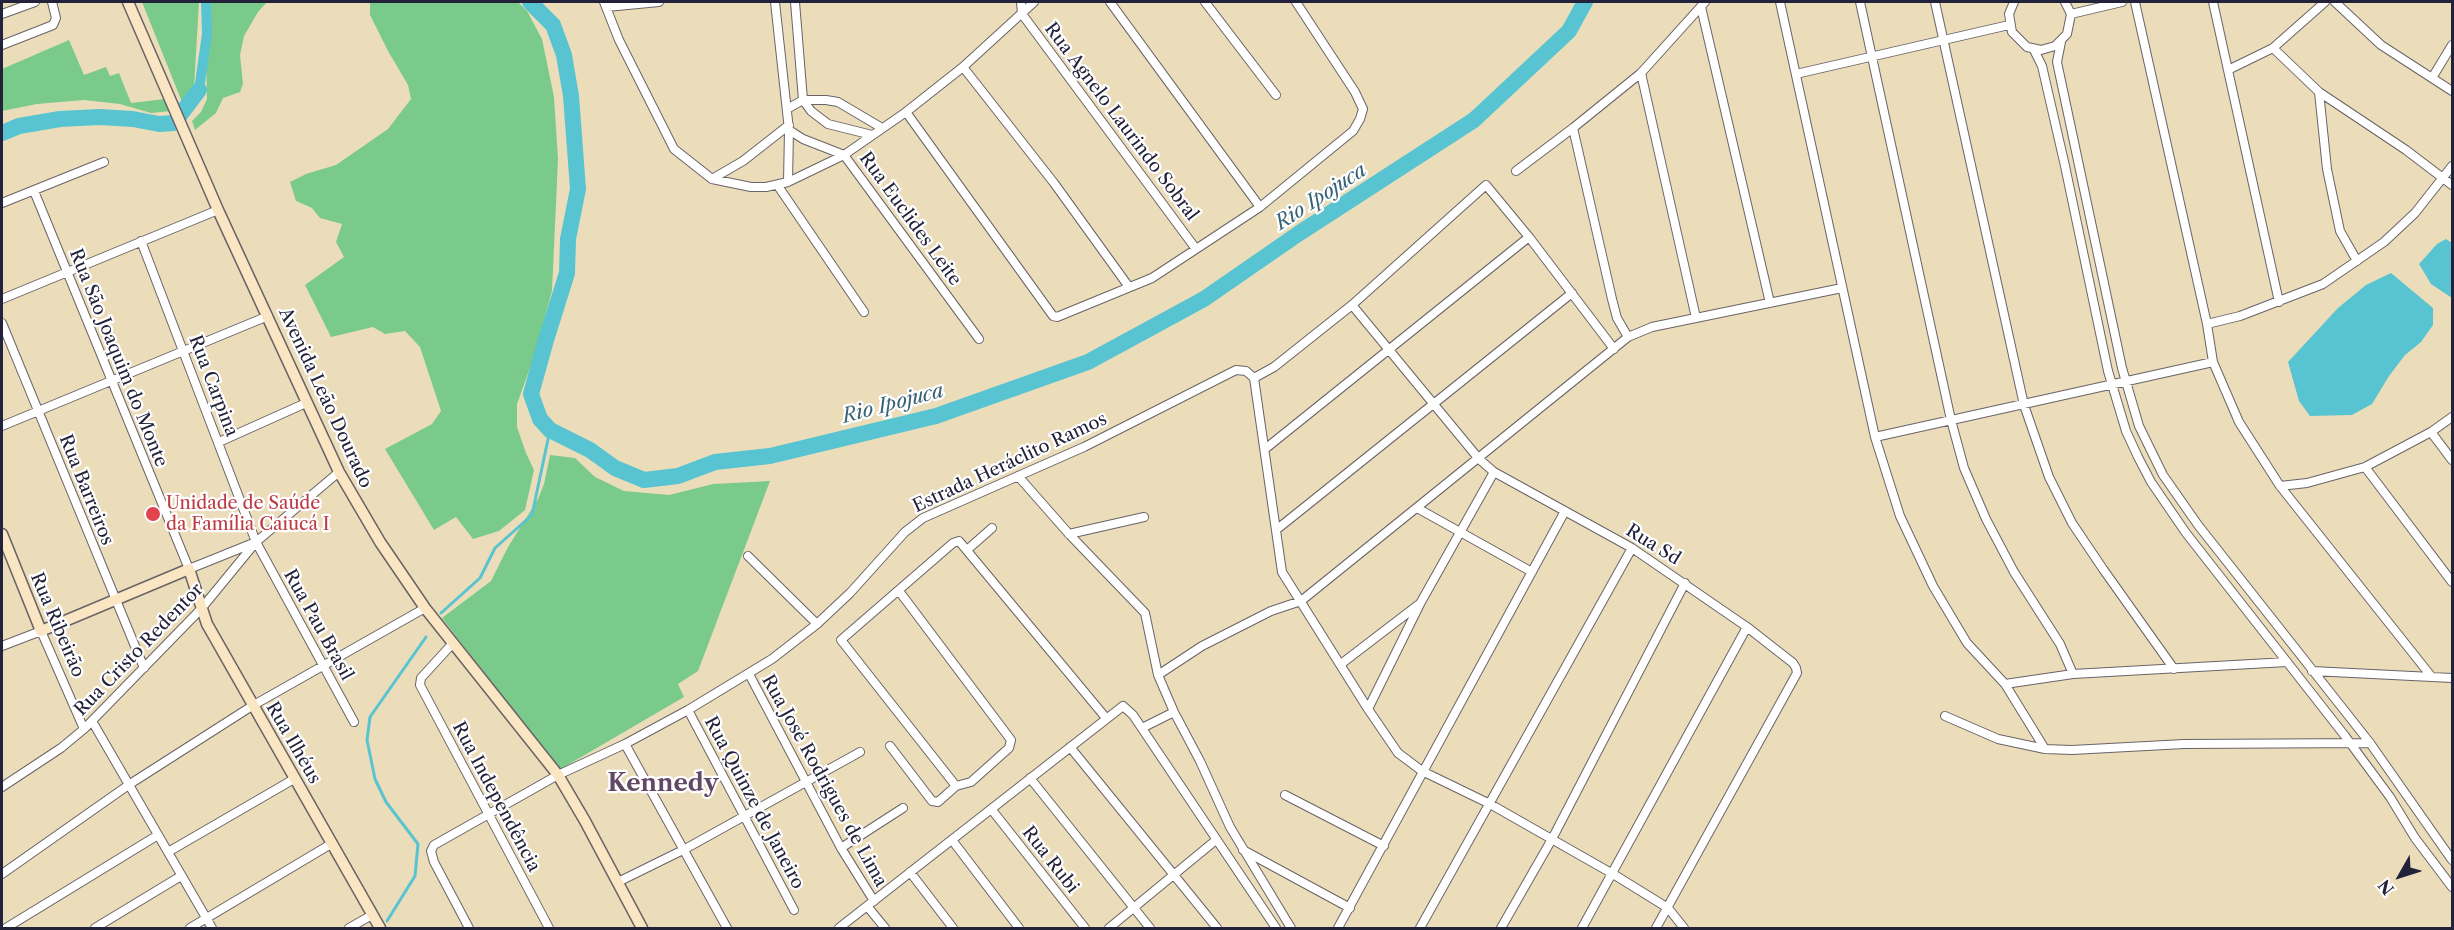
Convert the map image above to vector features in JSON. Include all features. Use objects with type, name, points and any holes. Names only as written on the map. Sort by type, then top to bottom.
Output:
[{"type":"main road","name":"Avenida Leão Dourado","points":[[128,2],[218,210],[339,472],[380,542],[425,608],[558,776],[642,928]]},
{"type":"main road","name":"Rua Ribeirão","points":[[2,534],[41,631]]},
{"type":"main road","points":[[41,631],[189,569]]},
{"type":"main road","name":"Rua Ilhéus","points":[[189,569],[207,624],[380,928]]},
{"type":"street","points":[[2,14],[33,2]]},
{"type":"street","points":[[2,45],[55,22],[52,2]]},
{"type":"street","points":[[659,2],[605,4],[619,40],[674,149],[712,179],[751,187],[778,186],[844,155],[906,112],[963,67],[1034,2]]},
{"type":"street","points":[[775,2],[789,128],[788,182]]},
{"type":"street","points":[[795,2],[803,100]]},
{"type":"street","points":[[1021,2],[1022,14]]},
{"type":"street","points":[[1110,2],[1260,207]]},
{"type":"street","points":[[1205,2],[1276,95]]},
{"type":"street","points":[[906,112],[1054,317],[1152,278],[1260,207],[1353,131],[1363,109],[1355,92],[1296,2]]},
{"type":"street","points":[[1780,2],[1875,437],[1900,516],[1933,586],[1967,643],[2005,684],[2045,749]]},
{"type":"street","points":[[1860,2],[1951,420],[1964,468],[1986,519],[2014,572],[2060,644],[2073,674]]},
{"type":"street","points":[[1935,2],[2024,405],[2049,477],[2072,523],[2174,669]]},
{"type":"street","points":[[2014,2],[2009,14],[2009,25],[2016,39],[2034,50],[2048,49],[2061,42],[2067,34],[2071,14],[2065,2]]},
{"type":"street","points":[[2071,14],[2122,2]]},
{"type":"street","points":[[2135,2],[2213,362],[2239,422],[2280,486],[2431,676]]},
{"type":"street","points":[[2213,2],[2279,302]]},
{"type":"street","points":[[2228,70],[2273,48],[2325,2]]},
{"type":"street","points":[[2335,2],[2381,45],[2452,91]]},
{"type":"street","points":[[1516,171],[1641,73],[1703,4]]},
{"type":"street","points":[[1703,4],[1770,303]]},
{"type":"street","name":"Rua Agnelo Laurindo Sobral","points":[[1022,14],[1196,249]]},
{"type":"street","points":[[1796,74],[2009,25]]},
{"type":"street","points":[[2061,42],[2057,62],[2126,382],[2139,426],[2163,475],[2198,525],[2370,743],[2452,860]]},
{"type":"street","points":[[2432,78],[2452,45]]},
{"type":"street","points":[[2273,48],[2319,92],[2452,185]]},
{"type":"street","points":[[2034,50],[2042,66],[2112,386],[2126,431],[2138,457],[2151,482],[2186,533],[2351,745],[2452,887]]},
{"type":"street","points":[[963,67],[1054,183],[1129,287]]},
{"type":"street","points":[[1641,73],[1696,318]]},
{"type":"street","points":[[2319,92],[2327,169],[2340,231],[2357,261]]},
{"type":"street","points":[[787,109],[803,100],[837,102],[882,128]]},
{"type":"street","name":"Rua Euclides Leite","points":[[803,100],[818,118],[828,124],[872,135]]},
{"type":"street","points":[[712,179],[789,128]]},
{"type":"street","name":"Rua Euclides Leite","points":[[789,128],[803,139],[844,155],[979,339]]},
{"type":"street","points":[[1573,128],[1612,299],[1617,318],[1628,337]]},
{"type":"street","points":[[2,203],[104,162]]},
{"type":"street","points":[[2206,324],[2240,316],[2323,284],[2392,235],[2415,213],[2445,178],[2452,166]]},
{"type":"street","points":[[1614,349],[1529,237],[1486,185],[1352,305],[1274,368],[1254,378],[1282,572],[1398,753],[1422,771],[1490,804],[1613,874],[1668,908],[1684,928]]},
{"type":"street","points":[[778,186],[864,312]]},
{"type":"street","name":"Rua São Joaquim do Monte","points":[[34,191],[189,569]]},
{"type":"street","points":[[2,299],[67,270],[218,210]]},
{"type":"street","points":[[1265,449],[1529,237]]},
{"type":"street","name":"Rua Carpina","points":[[141,241],[256,542]]},
{"type":"street","points":[[1158,675],[1221,636],[1270,611],[1301,601],[1628,337],[1652,327],[1842,288]]},
{"type":"street","points":[[1276,530],[1572,293]]},
{"type":"street","name":"Rua Sd","points":[[1352,305],[1479,459],[1494,472],[1632,548],[1747,627],[1793,663],[1797,673],[1668,908]]},
{"type":"street","points":[[2,426],[268,316]]},
{"type":"street","name":"Rua Barreiros","points":[[2,323],[114,600],[144,668]]},
{"type":"street","points":[[1875,437],[2213,362]]},
{"type":"street","name":"Estrada Heráclito Ramos","points":[[469,928],[434,862],[431,851],[434,845],[490,816],[558,776],[626,744],[749,674],[795,643],[817,624],[850,593],[913,525],[923,518],[1084,447],[1236,370],[1246,372],[1254,378]]},
{"type":"street","points":[[219,442],[306,403]]},
{"type":"street","points":[[2280,486],[2307,483],[2364,467],[2431,432],[2452,417]]},
{"type":"street","points":[[2431,432],[2452,460]]},
{"type":"street","points":[[2364,467],[2452,582]]},
{"type":"street","points":[[189,569],[256,542],[339,472]]},
{"type":"street","points":[[1368,709],[1421,602],[1494,472]]},
{"type":"street","points":[[1018,476],[1069,534],[1145,613],[1158,675],[1174,712],[1243,849],[1291,928]]},
{"type":"street","points":[[1418,508],[1532,572]]},
{"type":"street","points":[[1338,928],[1565,512]]},
{"type":"street","points":[[1069,534],[1144,517]]},
{"type":"street","points":[[2186,533],[2198,525]]},
{"type":"street","points":[[966,550],[992,528]]},
{"type":"street","points":[[956,786],[841,640],[953,543],[960,541],[1106,718]]},
{"type":"street","name":"Rua Cristo Redentor","points":[[2,787],[61,748],[84,729],[201,609],[256,542]]},
{"type":"street","name":"Rua Pau Brasil","points":[[256,542],[354,722]]},
{"type":"street","points":[[1420,928],[1632,548]]},
{"type":"street","points":[[748,556],[817,624]]},
{"type":"street","points":[[1501,928],[1552,839],[1685,583]]},
{"type":"street","points":[[890,747],[932,801],[938,802],[956,786],[971,782],[1009,748],[1011,740],[899,591]]},
{"type":"street","points":[[1341,664],[1421,602]]},
{"type":"street","points":[[2,874],[130,784],[252,706],[322,664],[425,608]]},
{"type":"street","points":[[1582,928],[1747,627]]},
{"type":"street","points":[[2,646],[41,631]]},
{"type":"street","name":"Rua Ribeirão","points":[[41,631],[84,729]]},
{"type":"street","name":"Rua Independência","points":[[453,643],[421,678],[420,685],[423,694],[549,928]]},
{"type":"street","points":[[2005,684],[2073,674],[2287,662]]},
{"type":"street","points":[[2312,671],[2452,678]]},
{"type":"street","name":"Rua José Rodrigues de Lima","points":[[749,674],[870,904],[885,928]]},
{"type":"street","points":[[839,928],[1123,706],[1142,728],[1276,928]]},
{"type":"street","name":"Rua Quinze de Janeiro","points":[[688,710],[794,910]]},
{"type":"street","points":[[1142,728],[1174,712]]},
{"type":"street","points":[[1945,716],[1998,739],[2045,749],[2072,750],[2184,744],[2351,745],[2370,743]]},
{"type":"street","points":[[92,721],[212,928]]},
{"type":"street","points":[[626,744],[727,928]]},
{"type":"street","points":[[1071,747],[1217,928]]},
{"type":"street","points":[[618,882],[745,817],[860,752]]},
{"type":"street","points":[[1030,778],[1150,928]]},
{"type":"street","points":[[168,852],[294,779]]},
{"type":"street","points":[[1285,795],[1384,846]]},
{"type":"street","points":[[841,848],[903,808]]},
{"type":"street","name":"Rua Rubi","points":[[992,810],[1085,928]]},
{"type":"street","points":[[6,928],[158,835]]},
{"type":"street","points":[[952,840],[1019,928]]},
{"type":"street","points":[[1109,928],[1216,840]]},
{"type":"street","points":[[190,928],[331,844]]},
{"type":"street","points":[[1243,849],[1350,908]]},
{"type":"street","points":[[910,872],[953,928]]},
{"type":"street","points":[[95,928],[181,876]]},
{"type":"street","points":[[1656,928],[1668,908]]},
{"type":"street","points":[[350,928],[372,915]]},
{"type":"green space","points":[[142,2],[199,2],[194,88],[182,102]]},
{"type":"green space","points":[[210,2],[267,2],[258,12],[244,36],[240,55],[243,84],[240,92],[223,98],[216,113],[195,130],[192,121],[201,112],[207,99],[206,58]]},
{"type":"green space","points":[[370,2],[518,2],[527,11],[542,39],[554,97],[558,159],[552,291],[535,354],[517,404],[517,427],[534,470],[525,510],[499,531],[473,539],[456,517],[434,530],[385,449],[432,424],[441,411],[420,347],[405,331],[385,334],[373,327],[331,337],[305,285],[344,257],[336,242],[342,224],[320,218],[312,208],[296,201],[290,182],[306,174],[336,165],[388,129],[411,99],[408,85],[370,15]]},
{"type":"green space","points":[[69,40],[84,75],[106,67],[110,76],[119,73],[131,103],[165,99],[171,111],[151,113],[120,104],[84,100],[37,104],[2,111],[2,69]]},
{"type":"green space","points":[[550,455],[575,458],[595,477],[624,491],[669,495],[713,484],[770,481],[698,671],[678,684],[684,697],[559,770],[442,618],[491,581],[508,547],[538,499],[544,484]]},
{"type":"water","points":[[2446,239],[2452,243],[2452,298],[2431,284],[2419,264],[2437,244]]},
{"type":"water","points":[[2391,273],[2433,308],[2433,325],[2421,342],[2405,355],[2372,404],[2352,415],[2310,416],[2299,401],[2288,362],[2338,308],[2366,285]]},
{"type":"waterway","points":[[199,90],[207,34],[206,2]]},
{"type":"waterway","name":"Rio Ipojuca","points":[[530,2],[553,25],[564,55],[571,96],[578,189],[568,239],[567,273],[531,394],[540,419],[550,430],[590,450],[615,468],[644,480],[678,476],[715,462],[770,456],[936,416],[1088,362],[1204,299],[1298,234],[1474,120],[1569,31],[1585,2]]},
{"type":"waterway","points":[[2,133],[19,126],[60,119],[99,117],[133,119],[159,124],[174,123],[199,90]]},
{"type":"waterway","points":[[441,613],[480,578],[495,548],[532,515],[550,430]]},
{"type":"waterway","points":[[387,921],[415,876],[418,844],[386,802],[375,779],[367,740],[370,717],[426,637]]},
{"type":"place","name":"Unidade de Saúde da Família Caiucá I","points":[[153,514]]},
{"type":"district","name":"Kennedy","points":[[663,784]]}]
